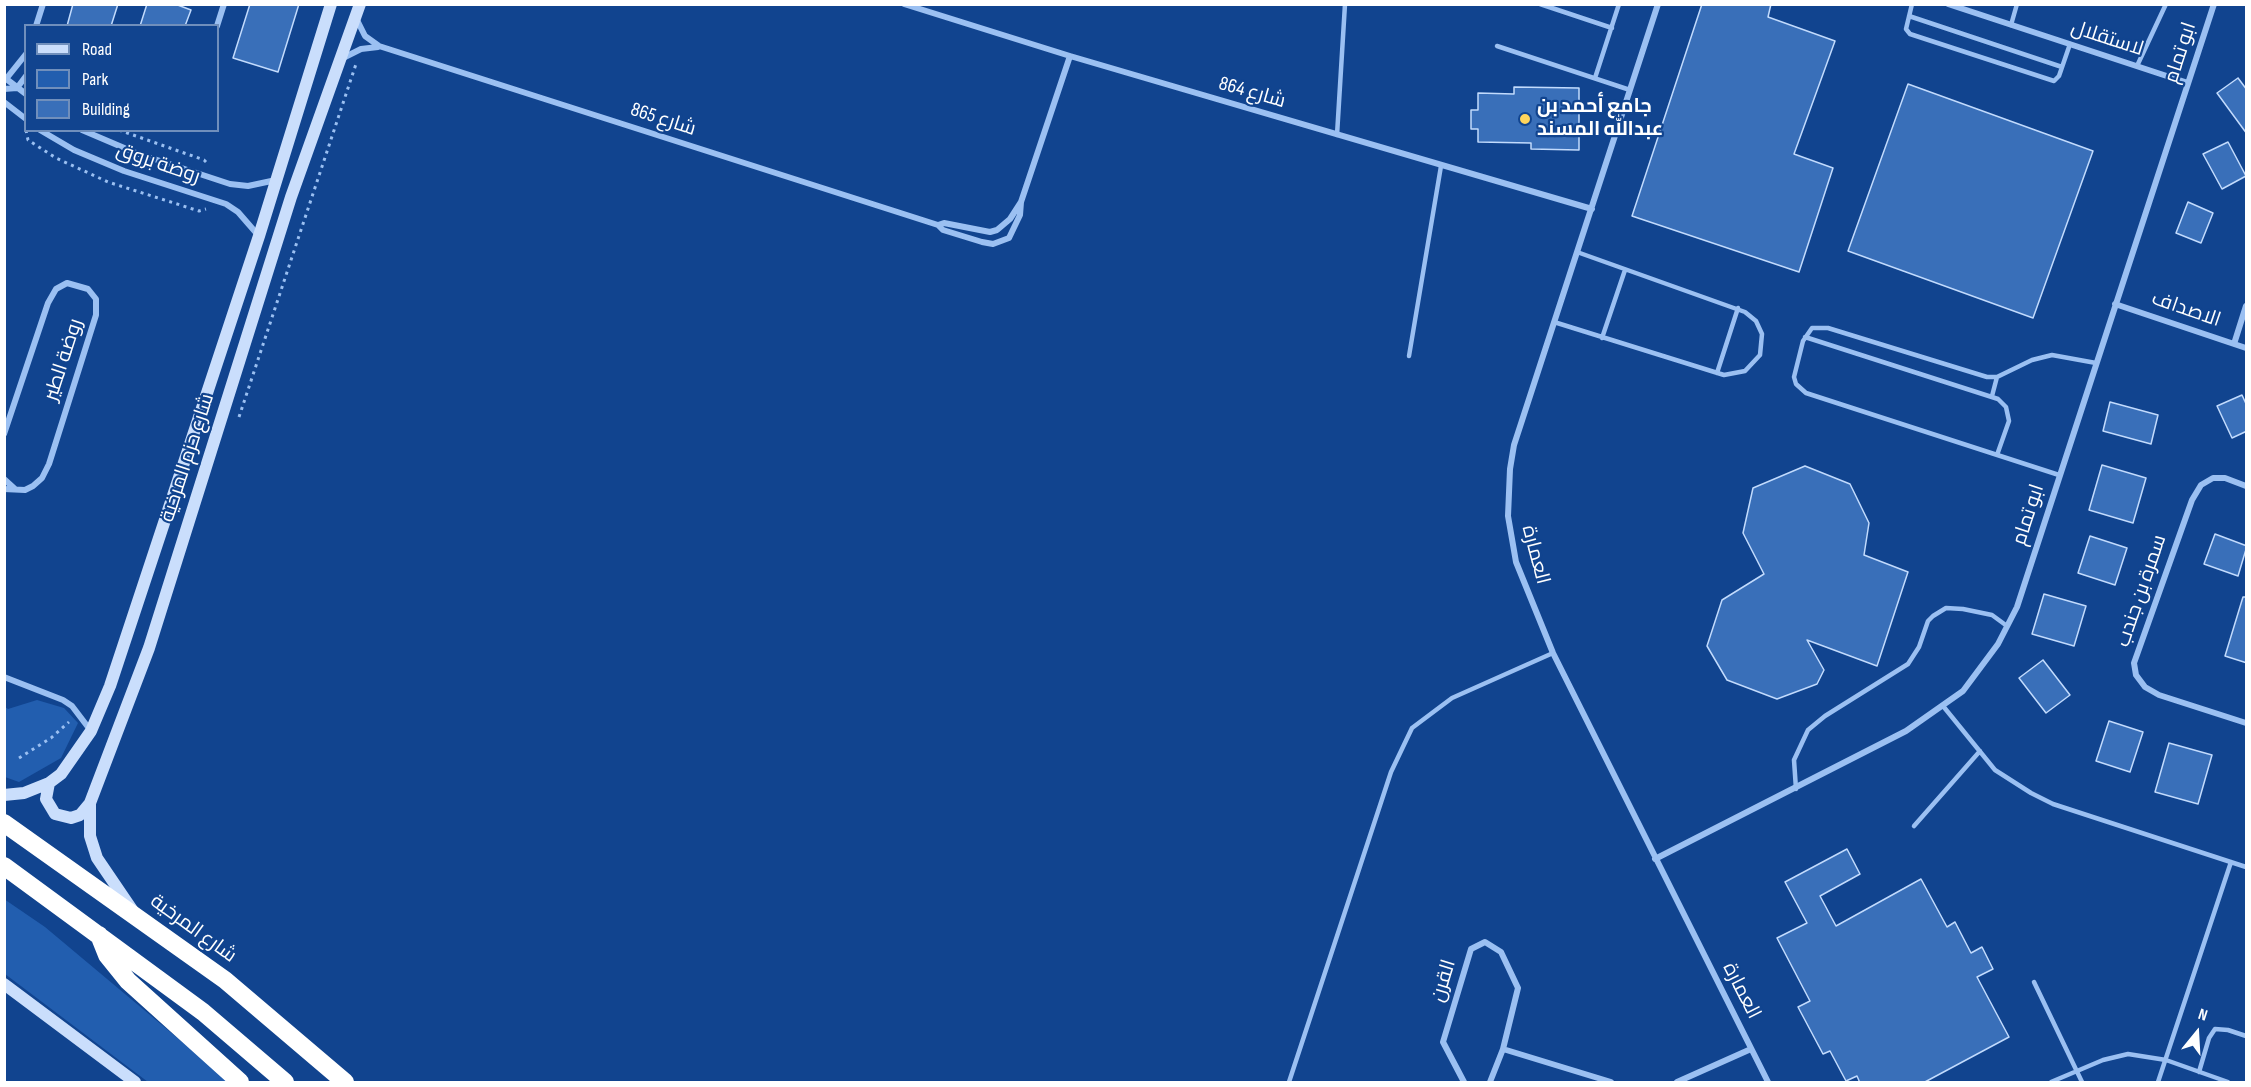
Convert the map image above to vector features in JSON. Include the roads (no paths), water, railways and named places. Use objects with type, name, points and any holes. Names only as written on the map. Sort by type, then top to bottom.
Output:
[{"type":"highway","name":"شارع المرخية","points":[[4,823],[225,980],[345,1083]]},
{"type":"highway","points":[[4,866],[203,1012],[285,1083]]},
{"type":"highway","points":[[98,934],[107,955],[128,981],[240,1083]]},
{"type":"street","points":[[37,24],[43,4]]},
{"type":"street","points":[[218,24],[224,4]]},
{"type":"street","name":"شارع حزم المرخية","points":[[4,795],[24,793],[49,783],[72,762],[91,731],[126,639],[259,236],[331,4]]},
{"type":"street","name":"شارع 864","points":[[904,4],[1070,56],[1592,209]]},
{"type":"street","name":"العمارة","points":[[1658,4],[1514,446],[1508,492],[1508,516],[1516,562],[1553,653],[1768,1083]]},
{"type":"street","name":"لاستقلال","points":[[1948,4],[2188,83]]},
{"type":"street","name":"ابو تمام","points":[[1655,859],[1890,740],[1963,691],[1980,670],[2017,607],[2214,4]]},
{"type":"street","points":[[358,10],[365,36],[379,46]]},
{"type":"street","name":"شارع حزم المرخية","points":[[135,915],[98,858],[90,836],[90,803],[148,648],[291,197],[358,10]]},
{"type":"street","name":"شارع 865","points":[[339,62],[361,49],[379,46],[938,225],[943,230],[982,242],[1004,241],[1014,233],[1021,202],[1070,56]]},
{"type":"street","points":[[24,56],[5,79],[24,93]]},
{"type":"street","points":[[4,89],[17,88],[24,79]]},
{"type":"street","points":[[4,102],[24,117]]},
{"type":"street","name":"روضة بروق","points":[[43,132],[74,150],[124,171],[226,204],[238,212],[259,236]]},
{"type":"street","name":"روضة بروق","points":[[87,132],[136,153],[230,184],[248,186],[277,180]]},
{"type":"street","name":"شارع 865","points":[[938,225],[944,223],[990,232],[1005,225],[1021,202]]},
{"type":"street","name":"روضة الطير","points":[[4,434],[48,303],[56,289],[67,283],[79,284],[88,289],[96,299],[96,315],[49,464],[42,478],[33,486],[16,490]]},
{"type":"street","name":"الاصداف","points":[[2115,304],[2247,348]]},
{"type":"street","points":[[2234,344],[2247,306]]},
{"type":"street","name":"سمرة بن جندب","points":[[2247,486],[2225,478],[2213,478],[2201,485],[2192,500],[2134,663],[2136,675],[2140,681],[2159,695],[2247,723]]},
{"type":"street","points":[[4,479],[16,490]]},
{"type":"street","points":[[4,489],[16,490]]},
{"type":"street","points":[[4,677],[63,700],[91,731]]},
{"type":"street","points":[[49,783],[46,799],[55,814],[71,818],[80,815],[90,803]]},
{"type":"street","name":"القرن","points":[[1464,1083],[1443,1042],[1468,956],[1471,949],[1479,943],[1490,944],[1501,952],[1518,988],[1503,1048],[1490,1083]]},
{"type":"street","points":[[4,984],[135,1083]]},
{"type":"street","points":[[1503,1048],[1611,1083]]},
{"type":"street","points":[[1677,1083],[1751,1048]]},
{"type":"lane","points":[[1337,135],[1345,4]]},
{"type":"lane","points":[[1540,4],[1612,28]]},
{"type":"lane","points":[[1595,78],[1619,4]]},
{"type":"lane","points":[[1912,4],[1906,30],[1921,38],[2054,81],[2058,79],[2070,44]]},
{"type":"lane","points":[[2011,25],[2017,4]]},
{"type":"lane","points":[[2137,66],[2166,4]]},
{"type":"lane","points":[[1909,16],[2062,67]]},
{"type":"lane","points":[[1497,46],[1630,90]]},
{"type":"lane","points":[[1409,356],[1441,166]]},
{"type":"lane","points":[[1554,322],[1717,373],[1739,374],[1751,367],[1760,355],[1763,341],[1760,327],[1751,316],[1738,309],[1576,252]]},
{"type":"lane","points":[[1602,338],[1625,270]]},
{"type":"lane","points":[[1717,373],[1738,309]]},
{"type":"lane","points":[[2059,475],[1806,393],[1796,384],[1794,370],[1805,336],[1816,327],[1828,328],[1975,375],[1997,377],[2032,360],[2052,355],[2096,363]]},
{"type":"lane","points":[[1805,336],[1992,396],[2002,403],[2008,416],[1997,455]]},
{"type":"lane","points":[[1992,396],[1997,377]]},
{"type":"lane","points":[[1796,789],[1794,760],[1808,730],[1825,716],[1908,664],[1919,647],[1928,621],[1933,616],[1946,608],[1963,609],[1992,615],[2007,626]]},
{"type":"lane","points":[[1289,1083],[1391,772],[1412,728],[1427,714],[1452,698],[1553,653]]},
{"type":"lane","points":[[1943,706],[1995,770],[2010,781],[2053,804],[2247,867]]},
{"type":"lane","points":[[1914,826],[1980,751]]},
{"type":"lane","points":[[2158,1083],[2231,862]]},
{"type":"lane","points":[[2034,982],[2082,1083]]},
{"type":"lane","points":[[2199,1072],[2209,1038],[2215,1029],[2228,1030],[2247,1036]]},
{"type":"lane","points":[[2050,1083],[2109,1058],[2128,1054],[2166,1060],[2228,1083]]},
{"type":"place","name":"جامع أحمد بن عبدالله المسند","points":[[1525,119]]}]
